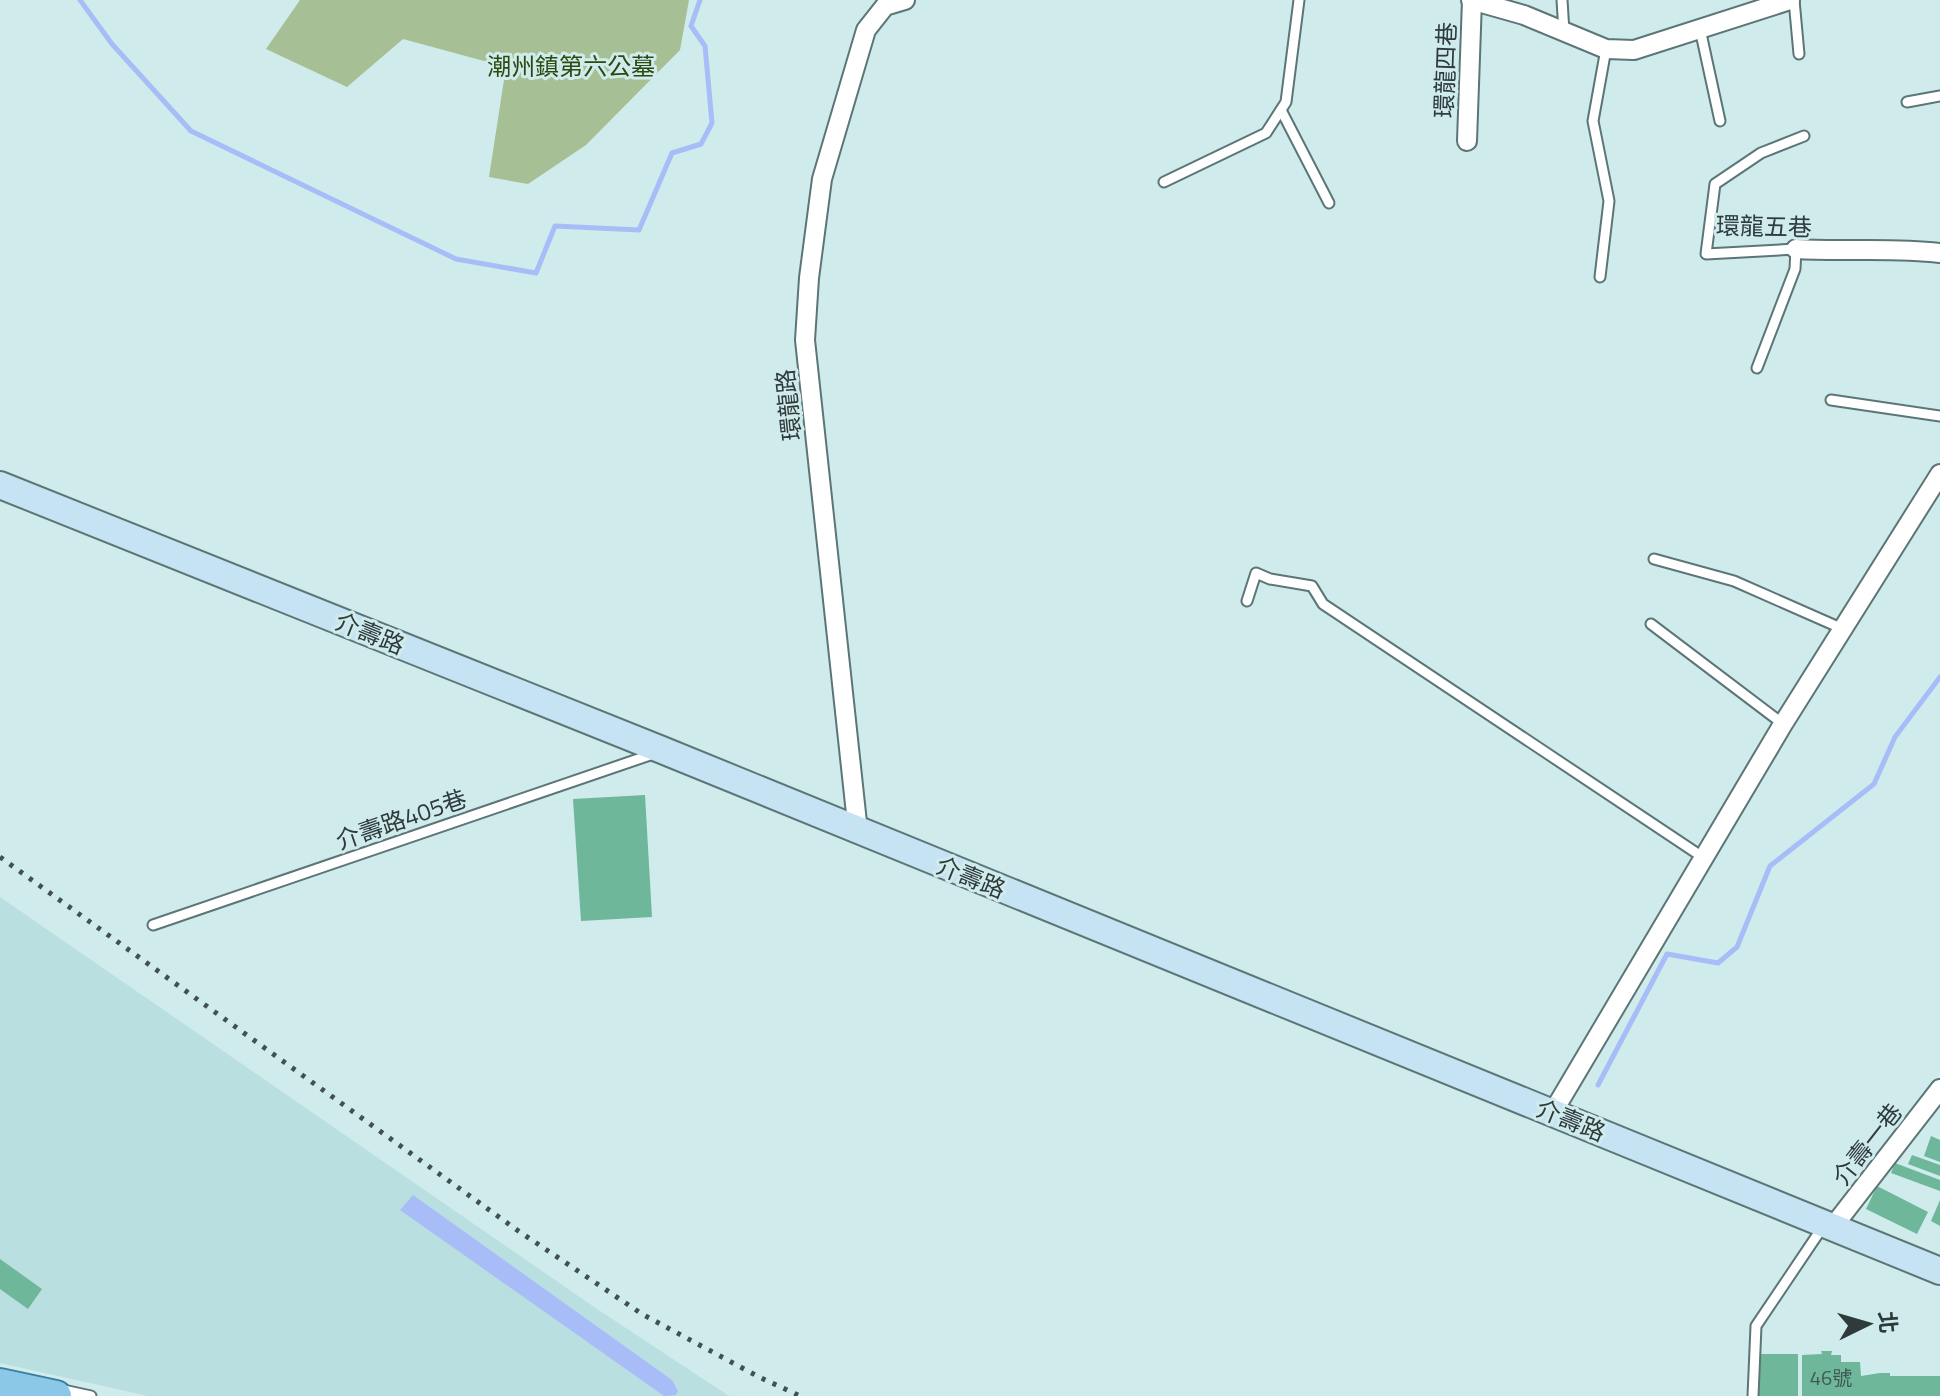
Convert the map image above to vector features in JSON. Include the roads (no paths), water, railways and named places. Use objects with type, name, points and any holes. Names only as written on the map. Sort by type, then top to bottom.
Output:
[{"type":"main road","name":"介壽路","points":[[0,485],[662,750],[1940,1271]]},
{"type":"main road","points":[[0,1384],[56,1396]]},
{"type":"street","name":"環龍四巷","points":[[1467,141],[1471,0],[1524,15],[1606,49],[1634,50],[1700,29],[1736,8],[1792,0]]},
{"type":"street","name":"環龍路","points":[[858,832],[805,340],[809,278],[822,179],[866,30],[885,6],[898,1]]},
{"type":"street","name":"環龍五巷","points":[[1796,249],[1842,252],[1909,249],[1940,253]]},
{"type":"street","points":[[1553,1112],[1783,724],[1940,474]]},
{"type":"street","name":"介壽一巷","points":[[1828,1227],[1938,1094]]},
{"type":"lane","points":[[1164,182],[1266,133],[1286,102],[1299,0]]},
{"type":"lane","points":[[1562,0],[1564,32]]},
{"type":"lane","points":[[1792,0],[1799,54]]},
{"type":"lane","points":[[1700,29],[1720,121]]},
{"type":"lane","points":[[1600,277],[1609,201],[1593,121],[1606,49]]},
{"type":"lane","points":[[1907,102],[1940,96]]},
{"type":"lane","points":[[1281,110],[1329,203]]},
{"type":"lane","name":"環龍五巷","points":[[1796,249],[1706,254],[1715,184],[1761,153],[1804,136]]},
{"type":"lane","points":[[1757,368],[1795,269],[1796,249]]},
{"type":"lane","points":[[1831,400],[1940,416]]},
{"type":"lane","points":[[1654,559],[1734,581],[1843,629]]},
{"type":"lane","points":[[1247,601],[1256,573],[1270,579],[1312,586],[1323,604],[1704,858]]},
{"type":"lane","points":[[1651,624],[1783,724]]},
{"type":"lane","name":"介壽路405巷","points":[[153,925],[662,750]]},
{"type":"lane","points":[[1753,1396],[1756,1326],[1828,1227]]},
{"type":"lane","points":[[0,1376],[91,1396]]},
{"type":"water","points":[[413,1195],[672,1380],[678,1391],[676,1395],[664,1396],[400,1210]]},
{"type":"waterway","points":[[80,0],[112,44],[191,131],[456,259],[536,273],[555,226],[639,230],[672,153],[701,144],[712,123],[705,46],[691,26],[700,0]]},
{"type":"waterway","points":[[1598,1085],[1667,954],[1718,963],[1737,947],[1770,866],[1874,784],[1895,737],[1940,677]]},
{"type":"railway","points":[[0,857],[517,1230],[642,1314],[800,1396]]},
{"type":"park label","name":"潮州鎮第六公墓","points":[[571,66]]}]
